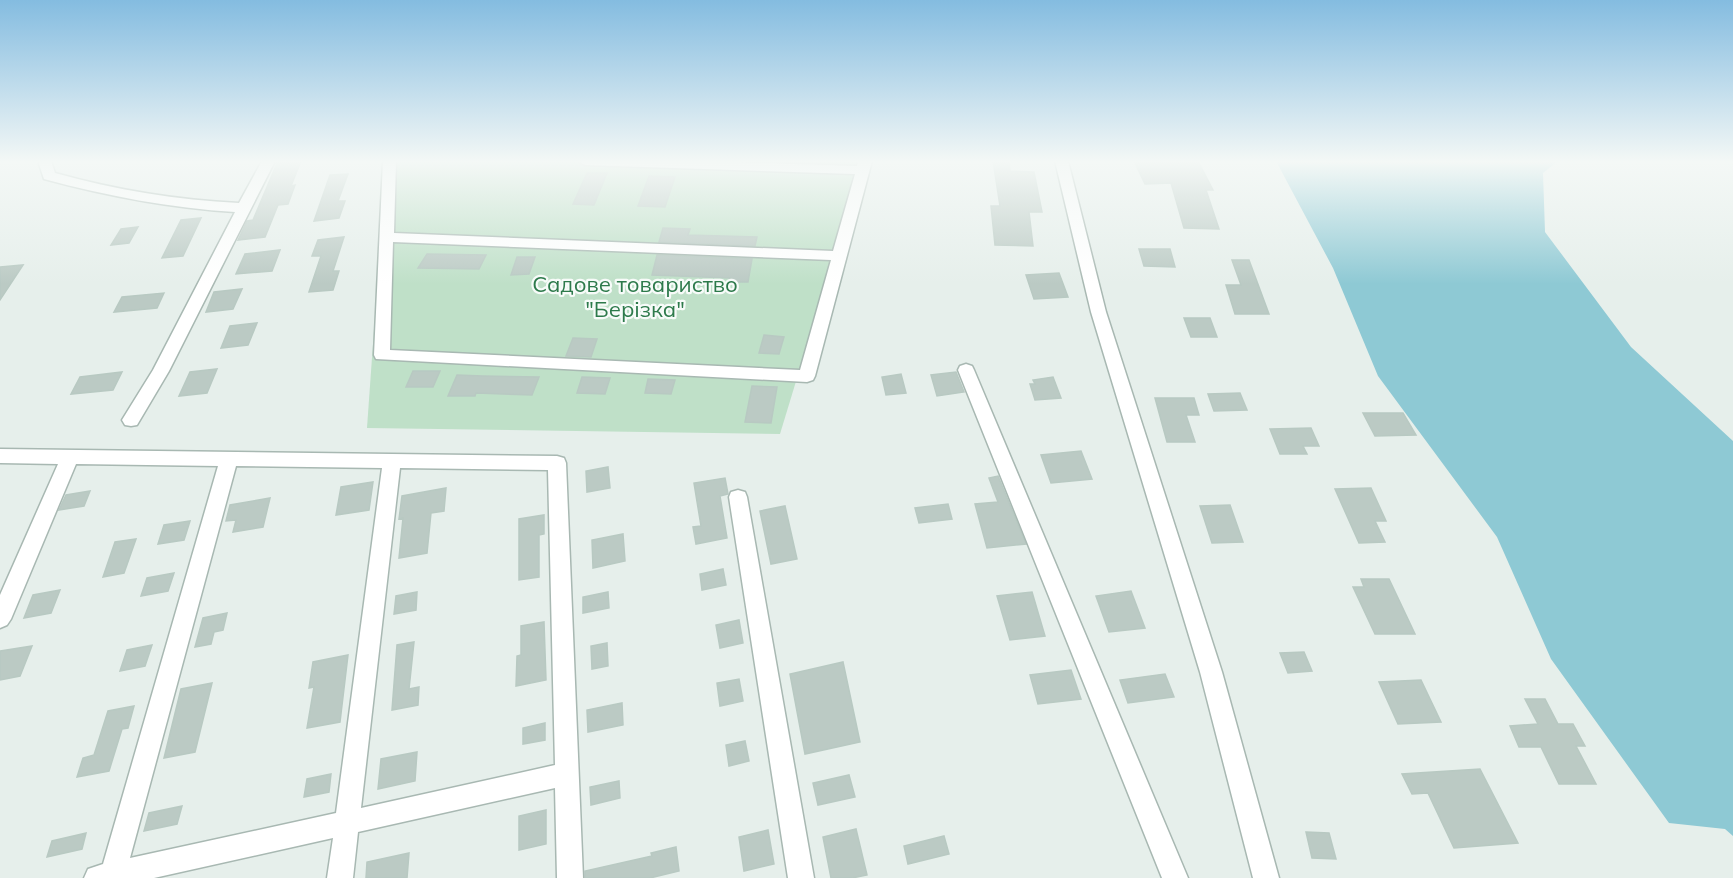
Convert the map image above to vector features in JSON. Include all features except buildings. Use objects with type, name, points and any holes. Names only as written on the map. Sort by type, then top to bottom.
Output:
[{"type":"street","points":[[192,202],[246,208]]},
{"type":"street","points":[[131,420],[160,371],[249,202]]},
{"type":"street","points":[[388,202],[382,355],[807,376],[853,202]]},
{"type":"street","points":[[1071,202],[1104,331],[1200,631],[1252,818],[1266,878]]},
{"type":"street","points":[[388,237],[839,256]]},
{"type":"street","points":[[966,370],[1175,878]]},
{"type":"street","points":[[0,456],[557,463],[570,878]]},
{"type":"street","points":[[0,619],[70,457]]},
{"type":"street","points":[[229,459],[108,877],[567,774]]},
{"type":"street","points":[[340,878],[392,461]]},
{"type":"street","points":[[738,497],[801,878]]},
{"type":"green space","name":"Садове товариство \"Берізка\"","points":[[383,202],[851,202],[780,434],[367,428]]},
{"type":"water","points":[[1298,202],[1544,202],[1545,232],[1631,347],[1733,441],[1733,836],[1725,829],[1669,823],[1551,659],[1497,537],[1378,376],[1333,268]]}]
